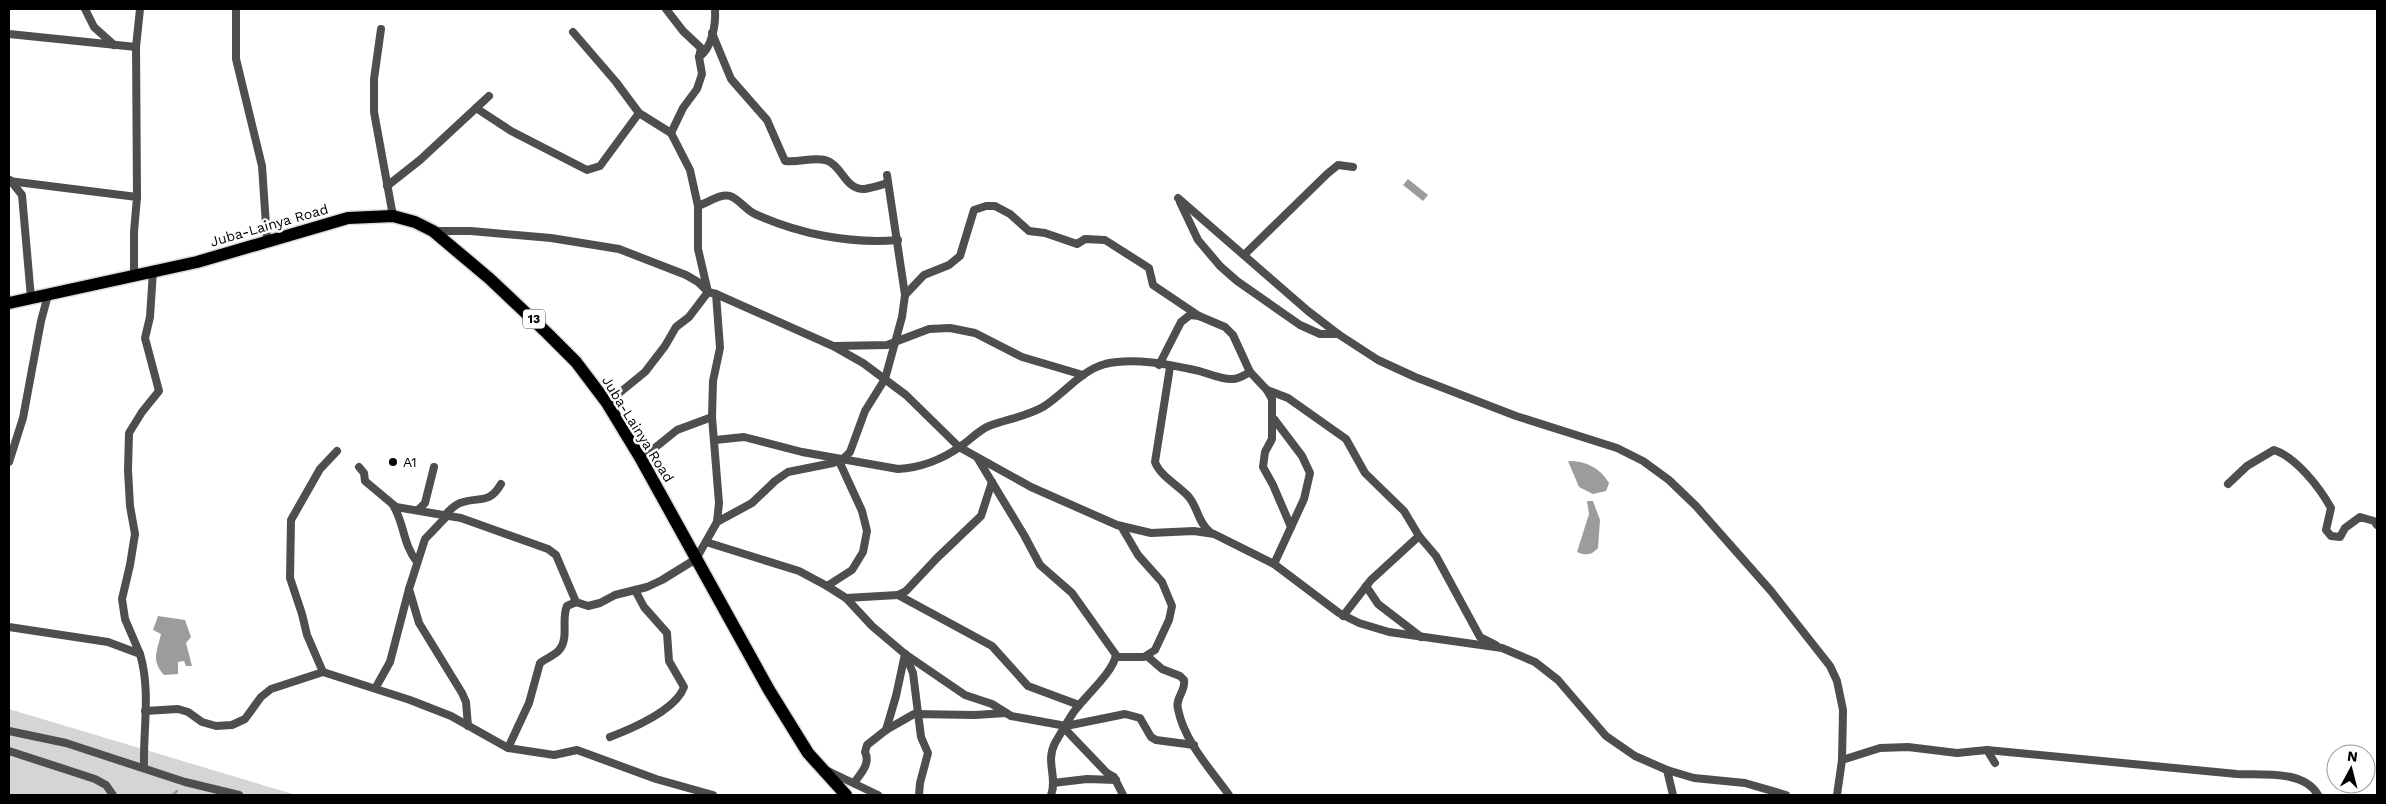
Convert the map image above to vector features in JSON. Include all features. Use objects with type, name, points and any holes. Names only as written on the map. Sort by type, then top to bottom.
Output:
[{"type":"main road","name":"Juba-Lainya Road","points":[[9,302],[197,262],[267,240],[348,218],[393,216],[416,222],[433,231],[490,279],[547,332],[576,362],[607,403],[641,459],[769,690],[808,752],[846,795]]},
{"type":"street","points":[[85,9],[94,27],[114,45]]},
{"type":"street","points":[[134,275],[134,232],[137,196],[136,47],[140,9]]},
{"type":"street","points":[[236,9],[236,59],[262,166],[267,240]]},
{"type":"street","points":[[666,9],[683,31],[700,48],[699,58],[702,74],[697,89],[683,108],[671,133]]},
{"type":"street","points":[[699,58],[706,52],[712,33],[715,9]]},
{"type":"street","points":[[381,29],[374,79],[374,112],[393,216]]},
{"type":"street","points":[[508,748],[529,703],[540,663],[559,651],[562,645],[563,616],[566,606],[576,602],[588,606],[635,590],[662,580],[696,559],[717,522],[720,503],[712,416],[713,381],[720,348],[712,293],[698,249],[698,206],[690,170],[671,133],[639,113],[574,32]]},
{"type":"street","points":[[712,33],[731,78],[767,120],[785,161],[826,160],[839,168],[846,181],[858,188],[867,188],[888,179],[906,295],[885,379],[865,411],[854,445],[841,460],[788,472],[775,481],[752,503],[717,522]]},
{"type":"street","points":[[9,34],[136,47]]},
{"type":"street","points":[[387,186],[420,160],[488,96]]},
{"type":"street","points":[[476,108],[511,131],[587,170],[600,166],[639,113]]},
{"type":"street","points":[[1244,254],[1338,165],[1353,167]]},
{"type":"street","points":[[9,180],[137,196]]},
{"type":"street","points":[[9,180],[22,195],[31,298]]},
{"type":"street","points":[[698,206],[719,196],[731,196],[753,213],[810,232],[862,242],[898,240]]},
{"type":"street","points":[[1338,334],[1320,334],[1300,325],[1237,281],[1220,266],[1198,240],[1178,198],[1338,334],[1378,360],[1415,378],[1516,416],[1617,448],[1643,461],[1669,480],[1696,506],[1771,591],[1830,666],[1841,696],[1842,760],[1837,795]]},
{"type":"street","points":[[906,295],[924,275],[956,261],[964,250],[974,210],[986,206],[1003,210],[1029,231],[1045,232],[1077,244],[1085,239],[1105,240],[1149,268],[1153,285],[1199,316],[1230,331],[1236,338],[1250,372],[1268,390],[1274,404],[1272,439],[1265,452],[1263,467],[1274,485],[1291,527]]},
{"type":"street","points":[[433,231],[471,231],[551,238],[619,249],[686,275],[712,293],[833,346],[863,363],[906,396],[959,448],[1031,488],[1121,526],[1151,533],[1194,531],[1214,534]]},
{"type":"street","points":[[144,767],[146,675],[140,654],[125,619],[122,599],[135,534],[129,497],[129,433],[142,412],[159,391],[145,338],[150,317],[153,271]]},
{"type":"street","points":[[607,403],[645,372],[665,346],[676,327],[690,317],[712,293]]},
{"type":"street","points":[[9,462],[23,418],[41,320],[48,295]]},
{"type":"street","points":[[1159,365],[1180,322],[1190,315],[1199,316]]},
{"type":"street","points":[[833,346],[882,346],[935,327],[967,330],[983,336],[1022,357],[1083,375]]},
{"type":"street","points":[[714,440],[744,437],[782,448],[841,460],[910,468],[922,466],[959,448],[988,426],[1025,416],[1044,407],[1083,375],[1104,365],[1120,362],[1159,365],[1230,380],[1250,372]]},
{"type":"street","points":[[1170,367],[1155,462],[1161,471],[1191,499],[1203,526],[1214,534],[1274,564],[1343,616],[1358,623],[1389,632],[1422,638],[1502,648]]},
{"type":"street","points":[[1268,390],[1288,398],[1346,439],[1365,473],[1404,511],[1419,536],[1443,565],[1480,637],[1536,662],[1558,680],[1606,736],[1618,746],[1666,770],[1694,778],[1745,782],[1786,795]]},
{"type":"street","points":[[641,459],[677,430],[712,416]]},
{"type":"street","points":[[1274,420],[1302,456],[1310,473],[1307,489],[1274,564]]},
{"type":"street","points":[[2228,484],[2247,466],[2274,450],[2284,453],[2321,490],[2331,508],[2326,530],[2331,536],[2340,537],[2345,528],[2360,518],[2374,521],[2377,525]]},
{"type":"street","points":[[323,672],[307,635],[290,578],[292,520],[320,468],[337,451]]},
{"type":"street","points":[[978,459],[1040,565],[1072,592],[1115,651],[1116,657],[1079,705],[1051,752],[1050,761],[1053,783],[1050,795]]},
{"type":"street","points":[[827,586],[852,570],[863,552],[867,531],[862,511],[841,460]]},
{"type":"street","points":[[359,467],[364,473],[365,482],[393,505],[399,514],[409,549],[417,562]]},
{"type":"street","points":[[419,510],[425,503],[434,467]]},
{"type":"street","points":[[846,598],[898,595],[912,586],[937,558],[981,516],[992,482]]},
{"type":"street","points":[[376,687],[390,662],[409,588],[425,539],[462,502],[487,499],[495,494],[501,484]]},
{"type":"street","points":[[393,505],[461,518],[548,549],[556,555],[576,602]]},
{"type":"street","points":[[1116,657],[1147,656],[1155,650],[1169,620],[1172,606],[1162,582],[1138,555],[1121,526]]},
{"type":"street","points":[[1343,616],[1380,570],[1392,563],[1419,536]]},
{"type":"street","points":[[706,542],[799,571],[827,586],[846,598],[872,626],[905,654],[956,690],[992,704],[1006,713],[1020,718],[1065,727],[1126,714],[1140,718],[1151,737],[1156,740],[1194,745]]},
{"type":"street","points":[[1366,586],[1378,604],[1422,638]]},
{"type":"street","points":[[409,588],[419,623],[466,702],[468,726]]},
{"type":"street","points":[[610,737],[640,725],[664,709],[682,692],[684,687],[669,661],[667,633],[644,607],[635,590]]},
{"type":"street","points":[[898,595],[992,646],[1028,686],[1079,705]]},
{"type":"street","points":[[9,627],[108,642],[140,654]]},
{"type":"street","points":[[905,654],[913,673],[921,737],[928,753],[920,783],[919,795]]},
{"type":"street","points":[[886,730],[905,654]]},
{"type":"street","points":[[1147,656],[1162,669],[1184,680],[1178,709],[1183,726],[1229,795]]},
{"type":"street","points":[[145,711],[178,708],[188,712],[202,722],[216,726],[232,725],[245,719],[261,697],[271,689],[323,672],[410,700],[468,726],[508,748],[554,755],[577,750],[656,779],[713,795]]},
{"type":"street","points":[[854,783],[868,761],[865,752],[867,745],[908,716],[918,714],[975,715],[1006,713]]},
{"type":"street","points":[[1065,727],[1116,780],[1123,795]]},
{"type":"street","points":[[9,731],[66,743],[185,782],[239,795]]},
{"type":"street","points":[[1842,760],[1880,748],[1908,747],[1957,753],[1987,750],[2302,779],[2313,787],[2318,795]]},
{"type":"street","points":[[1987,750],[1996,764]]},
{"type":"street","points":[[9,751],[95,779],[106,785],[113,795]]},
{"type":"street","points":[[819,766],[878,795]]},
{"type":"street","points":[[1666,770],[1674,795]]},
{"type":"street","points":[[1053,783],[1087,779],[1116,780]]},
{"type":"shaded area","points":[[1408,179],[1428,195],[1423,201],[1403,185]]},
{"type":"shaded area","points":[[1568,461],[1581,462],[1597,469],[1609,483],[1606,491],[1593,494],[1579,487]]},
{"type":"shaded area","points":[[1587,501],[1593,501],[1600,520],[1598,548],[1591,553],[1583,554],[1577,552],[1589,514]]},
{"type":"shaded area","points":[[158,616],[185,620],[191,637],[186,643],[192,666],[186,666],[184,661],[178,662],[178,674],[164,675],[157,665],[156,656],[161,634],[153,630]]},
{"type":"shaded area","points":[[9,709],[296,795],[9,795]]},
{"type":"waterway","points":[[173,795],[177,791]]},
{"type":"place","name":"A1","points":[[393,462]]}]
